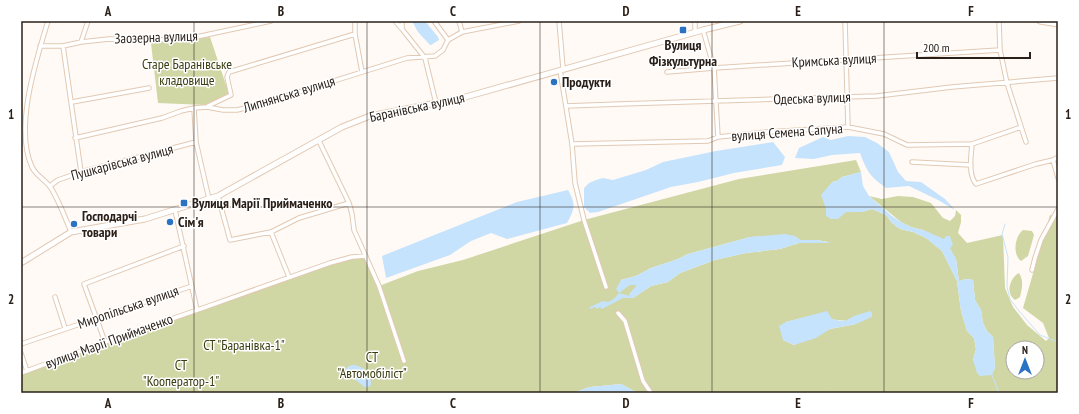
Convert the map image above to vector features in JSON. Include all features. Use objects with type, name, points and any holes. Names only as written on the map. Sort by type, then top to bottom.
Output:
[{"type":"main road","name":"Баранівська вулиця","points":[[21,263],[71,232],[123,223],[175,210],[218,196],[342,127],[370,116],[462,98],[561,69],[740,21]]},
{"type":"main road","points":[[1040,21],[1058,24]]},
{"type":"street","points":[[48,21],[30,85],[25,130],[26,153],[33,169],[50,186],[71,232]]},
{"type":"street","points":[[81,42],[88,21]]},
{"type":"street","name":"Заозерна вулиця","points":[[40,46],[63,46],[81,42],[109,39],[159,40],[200,36],[271,21]]},
{"type":"street","points":[[355,21],[355,34],[362,72]]},
{"type":"street","points":[[395,21],[425,58],[436,103]]},
{"type":"street","points":[[402,21],[402,29]]},
{"type":"street","points":[[434,21],[448,40],[462,32],[519,21]]},
{"type":"street","points":[[459,21],[462,32]]},
{"type":"street","points":[[559,21],[561,69],[572,144],[575,183],[584,220],[606,287]]},
{"type":"street","points":[[695,21],[695,32]]},
{"type":"street","points":[[845,21],[848,127]]},
{"type":"street","points":[[999,21],[1000,50],[1007,83],[1026,142]]},
{"type":"street","points":[[703,30],[714,68],[718,137]]},
{"type":"street","points":[[207,107],[231,95],[227,77],[229,72],[355,34]]},
{"type":"street","name":"Липнянська вулиця","points":[[75,138],[162,118],[194,108],[207,107],[223,110],[237,110],[254,106],[407,58],[425,58],[435,56],[443,50],[448,40]]},
{"type":"street","points":[[63,46],[81,172]]},
{"type":"street","name":"Кримська вулиця","points":[[668,72],[1000,50]]},
{"type":"street","name":"Одеська вулиця","points":[[566,106],[877,96],[952,87],[1058,78]]},
{"type":"street","points":[[72,102],[149,88]]},
{"type":"street","points":[[194,108],[196,142],[209,199]]},
{"type":"street","name":"вулиця Семена Сапуна","points":[[572,144],[708,141],[718,137],[767,132],[848,127],[884,134],[906,145],[972,144],[1021,127]]},
{"type":"street","points":[[319,141],[349,203],[354,230],[379,286],[404,361]]},
{"type":"street","name":"Пушкарівська вулиця","points":[[50,186],[58,180],[81,172],[196,142]]},
{"type":"street","points":[[972,144],[970,166],[972,179],[976,184],[1036,164],[1053,160],[1058,157]]},
{"type":"street","points":[[1053,160],[1058,178]]},
{"type":"street","points":[[912,162],[970,166]]},
{"type":"street","points":[[218,196],[230,240],[271,232],[299,218],[349,203]]},
{"type":"street","points":[[1032,270],[1041,240],[1058,209]]},
{"type":"street","points":[[175,210],[197,310]]},
{"type":"street","points":[[271,232],[289,277]]},
{"type":"street","points":[[105,342],[84,284],[184,246]]},
{"type":"street","name":"вулиця Марії Приймаченко","points":[[21,373],[330,263],[352,257],[366,256]]},
{"type":"street","name":"Миропільська вулиця","points":[[21,344],[96,317],[192,286]]},
{"type":"street","name":"Миропільська вулиця","points":[[55,297],[65,328]]},
{"type":"street","points":[[618,313],[625,321],[643,381],[652,393]]},
{"type":"street","points":[[21,353],[27,371]]},
{"type":"green space","name":"Старе Баранівське кладовище","points":[[210,37],[229,94],[206,105],[158,103],[151,43]]},
{"type":"green space","points":[[856,160],[861,172],[842,177],[837,181],[832,182],[846,212],[862,212],[872,209],[886,215],[892,223],[900,229],[913,232],[926,238],[942,251],[957,281],[961,311],[967,331],[974,338],[976,349],[973,360],[991,375],[995,368],[993,337],[987,331],[983,323],[981,310],[975,300],[973,280],[966,279],[959,281],[956,259],[944,240],[901,222],[869,196],[882,199],[898,196],[913,197],[931,203],[943,218],[950,221],[955,216],[956,210],[961,215],[958,233],[967,243],[1003,235],[1005,288],[1013,307],[1027,325],[1045,340],[1005,340],[1005,380],[1045,380],[1045,340],[1046,341],[1049,338],[1043,323],[1023,308],[1050,215],[1058,217],[1058,393],[826,393],[826,391],[823,393],[638,393],[621,384],[590,387],[572,393],[21,393],[21,373],[330,263],[366,256],[379,286],[418,271],[463,260],[584,220],[739,179]],"holes":[[[794,236],[800,240],[817,240],[828,242],[799,243],[780,249],[746,253],[715,260],[680,273],[668,282],[651,286],[633,298],[634,290],[637,285],[630,285],[621,280],[636,276],[651,268],[688,254],[750,237]],[[855,316],[856,324],[830,329],[794,345],[783,340],[786,322],[806,317],[848,321]]]},
{"type":"green space","points":[[1023,230],[1032,231],[1034,235],[1028,256],[1021,261],[1016,254],[1016,241]]},
{"type":"green space","points":[[1019,273],[1022,279],[1022,288],[1020,297],[1015,300],[1010,294],[1009,290],[1013,278]]},
{"type":"water","points":[[412,21],[425,21],[439,40],[430,45],[418,32]]},
{"type":"water","points":[[848,136],[865,137],[877,143],[889,152],[898,172],[906,181],[921,182],[945,199],[955,210],[909,186],[886,188],[870,173],[860,153],[832,155],[814,159],[795,158],[799,148],[823,137],[831,140]]},
{"type":"water","points":[[773,142],[785,157],[782,165],[734,173],[671,187],[598,212],[590,213],[584,207],[584,188],[589,183],[596,180],[603,178],[613,180],[646,170],[663,162],[716,151]]},
{"type":"water","points":[[861,172],[863,186],[869,196],[892,216],[911,227],[923,230],[944,239],[946,236],[950,236],[953,245],[950,248],[956,259],[959,281],[966,279],[973,280],[975,300],[981,310],[983,323],[987,331],[993,337],[995,368],[992,375],[980,376],[977,373],[973,360],[976,349],[974,338],[967,331],[961,311],[957,281],[942,251],[926,238],[913,232],[900,229],[892,223],[886,215],[872,209],[862,212],[846,212],[838,219],[831,219],[826,216],[826,209],[821,195],[832,182],[837,181],[842,177]]},
{"type":"water","points":[[568,190],[574,206],[567,223],[507,239],[491,233],[471,241],[450,255],[386,278],[382,256],[517,202]]},
{"type":"water","points":[[785,234],[795,236],[800,240],[817,240],[832,243],[799,243],[780,249],[746,253],[715,260],[680,273],[668,282],[651,286],[633,298],[623,298],[602,309],[600,307],[597,309],[595,307],[590,309],[590,307],[603,301],[608,302],[614,299],[619,293],[616,289],[621,280],[636,276],[651,268],[688,254],[750,237]],"holes":[[[630,285],[637,285],[629,294],[630,296],[619,293]]]},
{"type":"water","points":[[827,311],[832,319],[840,321],[844,321],[870,311],[872,313],[872,317],[856,324],[830,329],[816,338],[794,345],[783,340],[779,326],[786,322]]},
{"type":"water","points":[[357,365],[366,371],[370,378],[371,385],[366,388],[346,372],[345,370],[349,366]]},
{"type":"water","points":[[621,384],[638,393],[572,393],[590,387]]},
{"type":"waterway","points":[[1005,224],[1002,234],[1008,257],[1007,287],[1010,299],[1040,335],[1058,342]]},
{"type":"waterway","points":[[992,375],[999,393]]},
{"type":"place","name":"Вулиця Фізкультурна","points":[[683,30]]},
{"type":"place","name":"Продукти","points":[[554,82]]},
{"type":"place","name":"Вулиця Марії Приймаченко","points":[[184,203]]},
{"type":"place","name":"Сім'я","points":[[170,222]]},
{"type":"place","name":"Господарчі товари","points":[[74,224]]},
{"type":"park label","name":"СТ \"Баранівка-1\"","points":[[244,345]]},
{"type":"park label","name":"СТ \"Автомобіліст\"","points":[[372,366]]},
{"type":"park label","name":"СТ \"Кооператор-1\"","points":[[181,374]]}]
